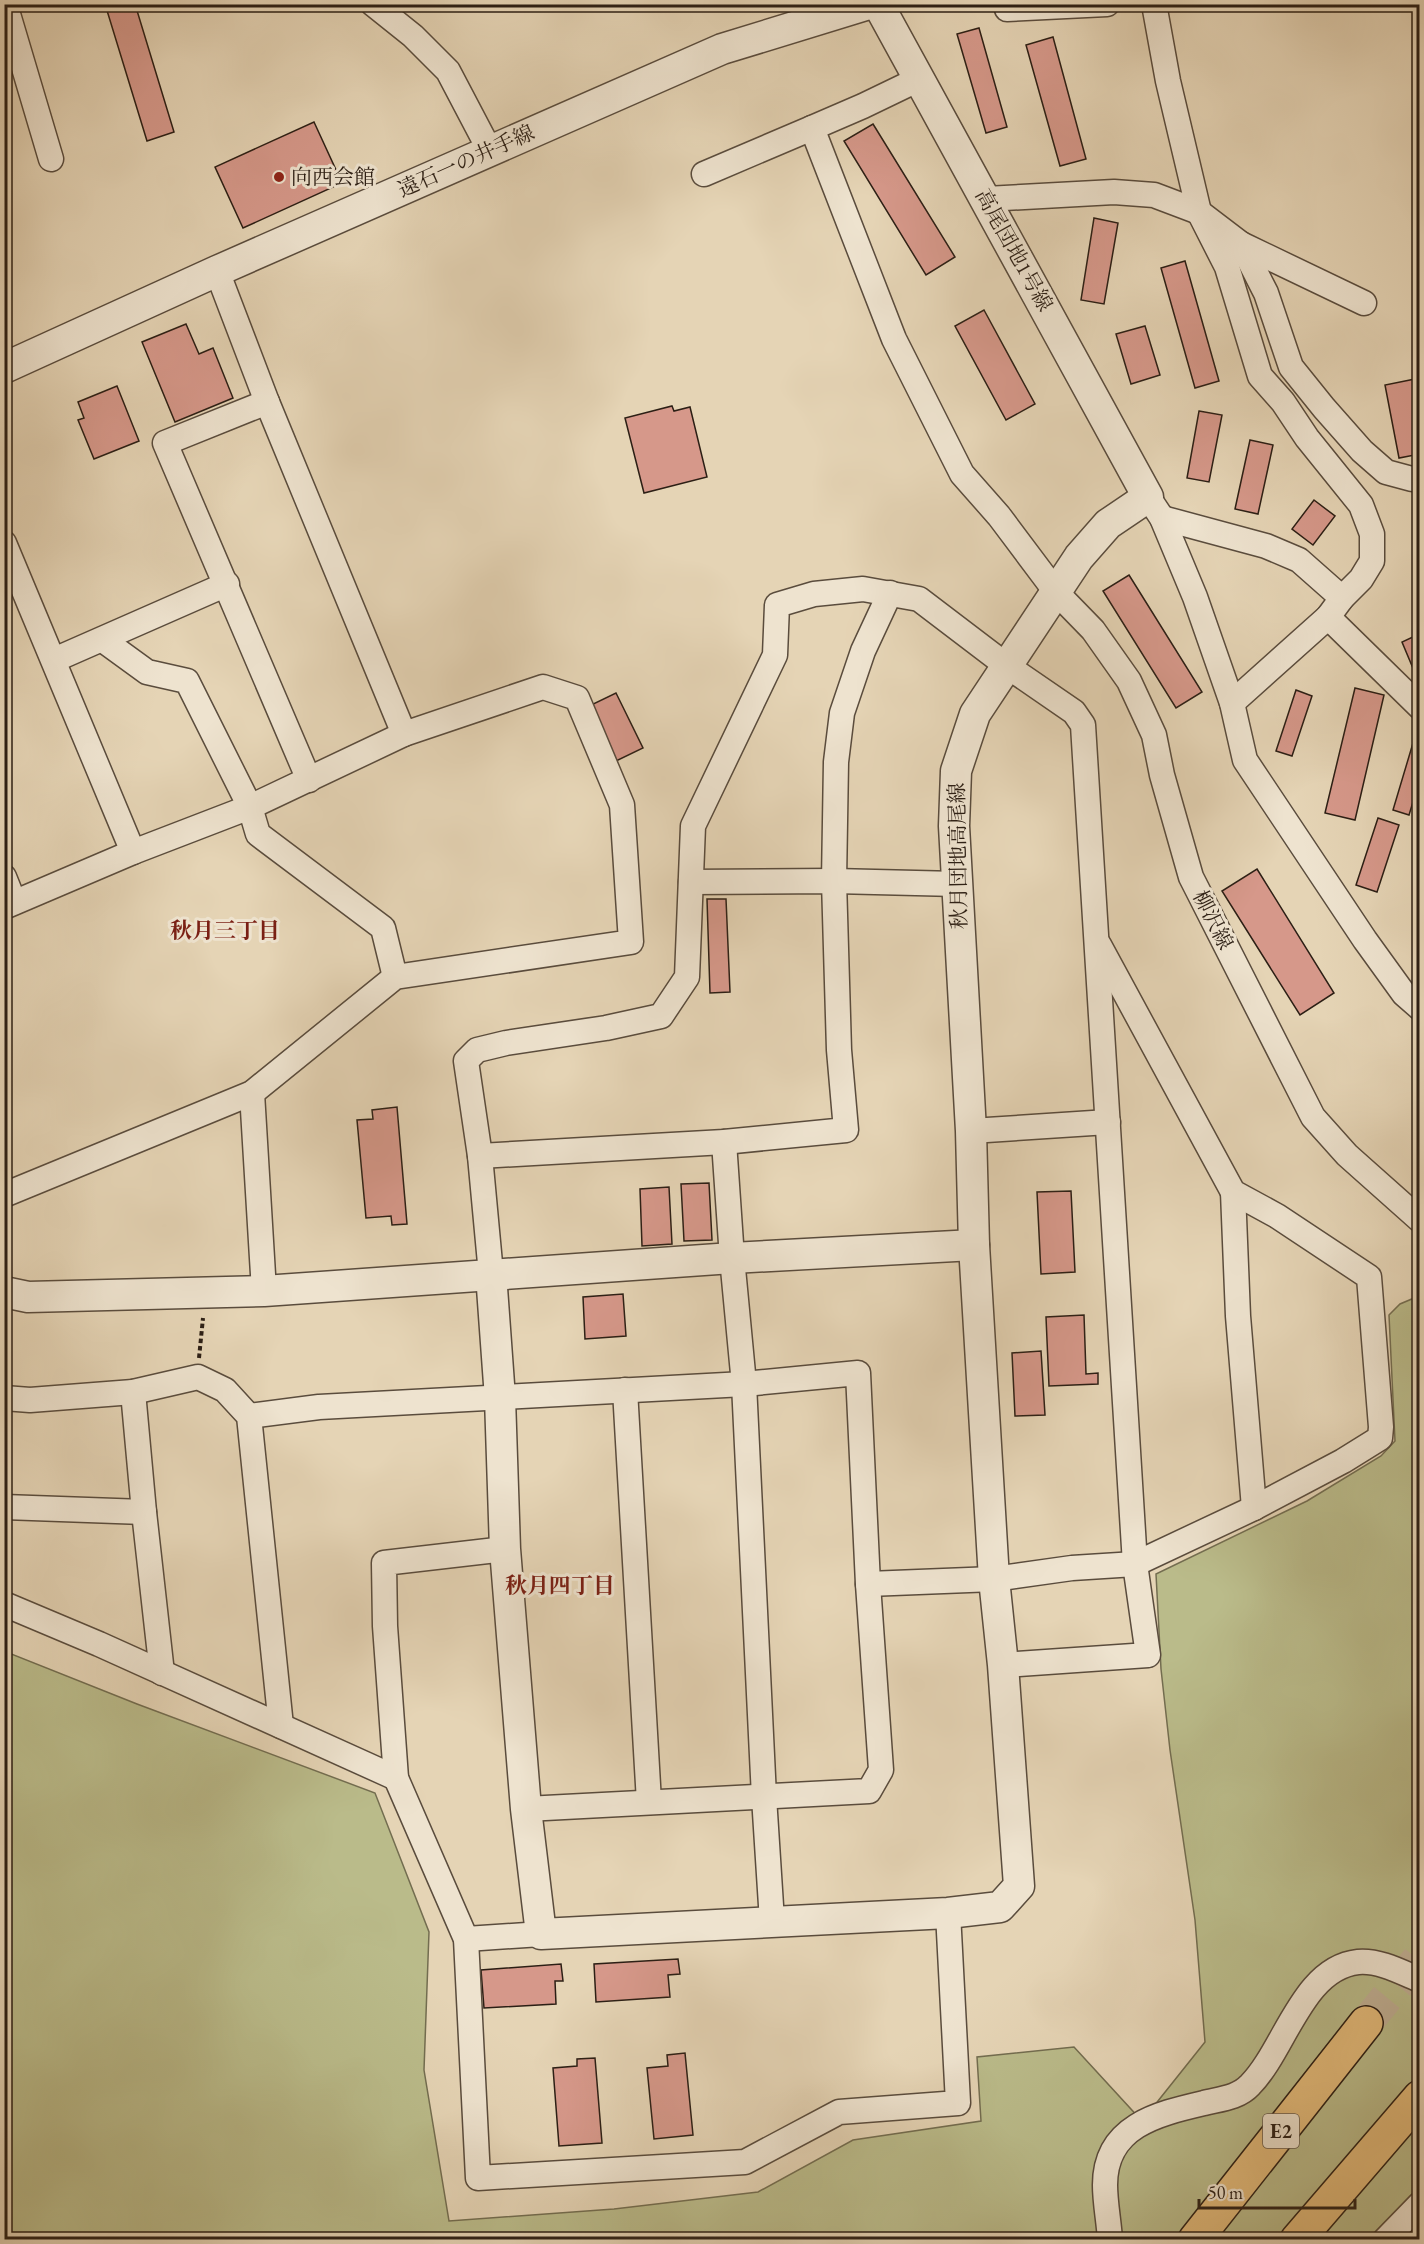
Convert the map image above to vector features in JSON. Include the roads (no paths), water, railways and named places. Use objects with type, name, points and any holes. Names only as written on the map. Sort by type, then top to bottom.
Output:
[{"type":"highway","name":"E2","points":[[1195,2240],[1366,2023]]},
{"type":"highway","points":[[1297,2240],[1419,2097]]},
{"type":"street","points":[[5,4],[51,159]]},
{"type":"street","points":[[373,4],[413,36],[448,71],[490,151]]},
{"type":"street","name":"遠石一の井手線","points":[[4,368],[722,49],[869,4]]},
{"type":"street","name":"高尾団地1号線","points":[[879,4],[1155,507]]},
{"type":"street","points":[[1006,4],[1007,9],[1107,4]]},
{"type":"street","points":[[1154,4],[1168,81],[1199,212],[1227,267],[1260,376],[1283,402],[1307,438],[1361,506],[1372,534],[1372,561],[1361,579],[1335,608],[1232,703]]},
{"type":"street","points":[[704,174],[863,106],[919,79]]},
{"type":"street","name":"柳沢線","points":[[812,128],[894,339],[962,474],[999,516],[1056,592],[1093,630],[1129,681],[1154,735],[1162,775],[1191,877],[1313,1117],[1347,1155],[1419,1220]]},
{"type":"street","points":[[986,199],[1114,192],[1154,195],[1199,212],[1241,244],[1364,303]]},
{"type":"street","points":[[1241,244],[1266,292],[1291,367],[1323,408],[1386,472],[1412,479],[1419,477]]},
{"type":"street","points":[[217,272],[267,402],[404,734]]},
{"type":"street","points":[[267,402],[165,443],[309,780]]},
{"type":"street","points":[[1155,507],[1299,560],[1335,608],[1419,707]]},
{"type":"street","points":[[1155,507],[1195,597],[1232,703],[1245,760],[1365,940],[1404,994],[1419,1008]]},
{"type":"street","name":"秋月団地高尾線","points":[[541,1934],[948,1913],[1000,1907],[1019,1886],[1003,1665],[994,1579],[974,1245],[971,1131],[954,826],[956,771],[975,714],[1079,557],[1108,524],[1155,507]]},
{"type":"street","points":[[4,543],[133,852]]},
{"type":"street","points":[[54,660],[227,584]]},
{"type":"street","points":[[466,1939],[541,1934],[526,1809],[505,1549],[500,1398],[491,1274],[480,1156],[466,1061],[477,1050],[506,1043],[606,1028],[661,1016],[687,978],[693,826],[775,655],[777,605],[814,594],[863,589],[919,599],[1007,666],[1074,712],[1083,725],[1135,1564],[1148,1655],[1003,1665]]},
{"type":"street","points":[[480,1156],[724,1142],[846,1130],[839,1050],[834,881],[836,762],[842,713],[863,651],[890,593]]},
{"type":"street","points":[[103,640],[147,672],[188,681],[250,807],[258,834],[382,928],[395,977]]},
{"type":"street","points":[[4,877],[9,905],[133,852],[250,807],[404,734],[543,687],[577,698],[622,805],[631,942],[395,977],[252,1093],[4,1196]]},
{"type":"street","points":[[691,882],[834,881],[957,884]]},
{"type":"street","points":[[1095,938],[1233,1192],[1238,1316],[1254,1508]]},
{"type":"street","points":[[252,1093],[264,1291]]},
{"type":"street","points":[[971,1131],[1108,1122]]},
{"type":"street","points":[[724,1142],[744,1384],[772,1921]]},
{"type":"street","points":[[868,1584],[994,1579],[1072,1568],[1135,1564],[1254,1508],[1380,1438],[1382,1427],[1369,1277],[1277,1216],[1233,1192]]},
{"type":"street","points":[[4,1292],[28,1298],[205,1294],[732,1258],[974,1245]]},
{"type":"street","points":[[249,1416],[319,1407],[744,1384],[858,1373],[868,1584],[881,1770],[868,1791],[526,1809]]},
{"type":"street","points":[[4,1398],[30,1400],[133,1392],[176,1380],[198,1377],[225,1390],[249,1416],[281,1726]]},
{"type":"street","points":[[625,1390],[649,1802]]},
{"type":"street","points":[[133,1392],[162,1673]]},
{"type":"street","points":[[4,1508],[144,1512]]},
{"type":"street","points":[[505,1549],[384,1563],[385,1626],[396,1778],[466,1939],[478,2178],[745,2163],[839,2112],[958,2103],[948,1913]]},
{"type":"street","points":[[4,1604],[396,1778]]},
{"type":"street","points":[[1110,2240],[1105,2184],[1110,2156],[1122,2136],[1151,2119],[1181,2108],[1236,2096],[1250,2086],[1268,2063],[1306,1997],[1323,1978],[1337,1968],[1359,1962],[1382,1965],[1419,1980]]},
{"type":"street","points":[[1384,2240],[1419,2204]]},
{"type":"tunnel","points":[[1366,2023],[1420,1957]]},
{"type":"place","name":"向西会館","points":[[279,177]]},
{"type":"district","name":"秋月三丁目","points":[[225,930]]},
{"type":"district","name":"秋月四丁目","points":[[560,1585]]}]
